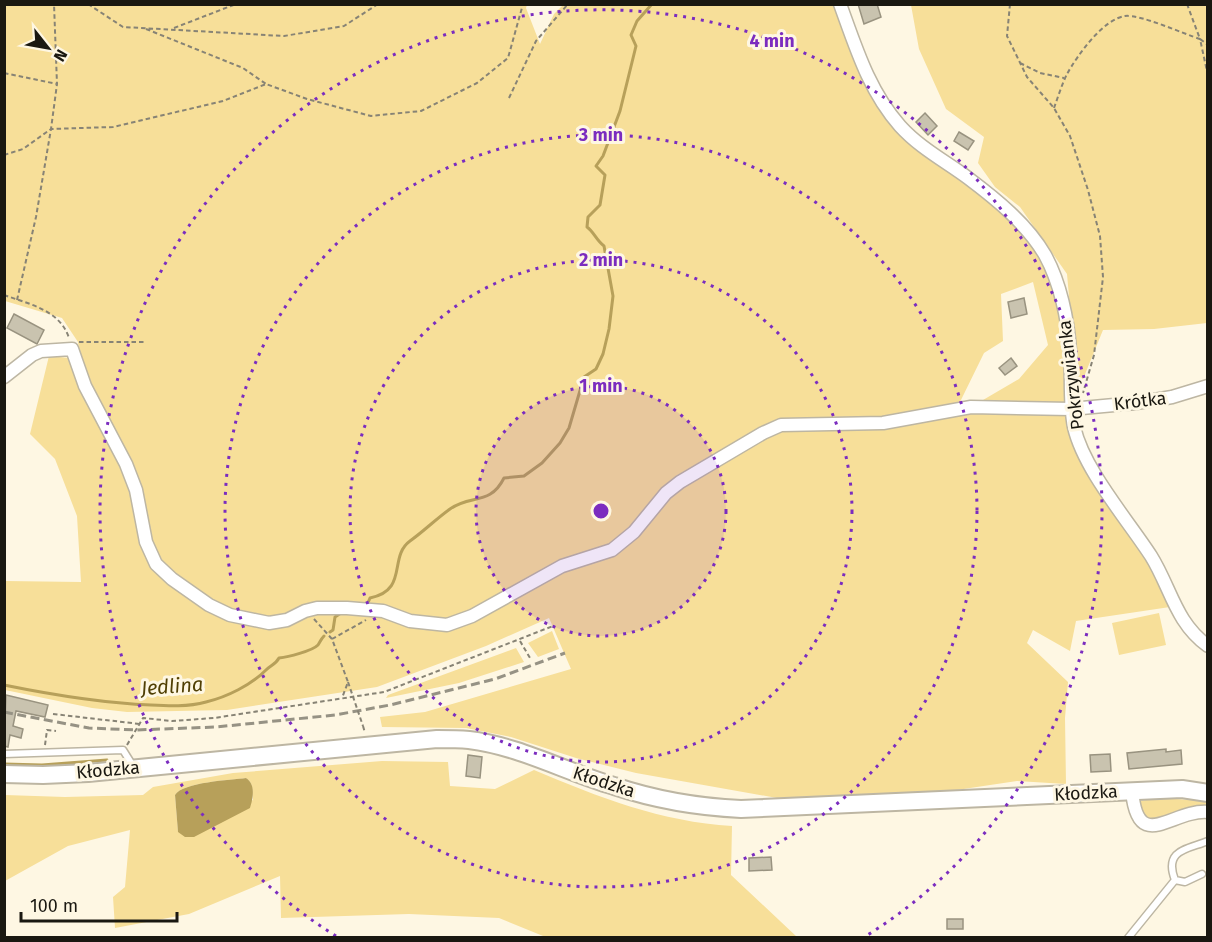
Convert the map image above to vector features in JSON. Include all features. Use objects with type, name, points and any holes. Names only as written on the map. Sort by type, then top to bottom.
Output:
[{"type":"main road","name":"Kłodzka","points":[[4,774],[43,775],[134,768],[436,739],[469,740],[497,746],[623,789],[677,803],[709,808],[760,808],[1182,789],[1208,793]]},
{"type":"street","name":"Pokrzywianka","points":[[840,4],[865,71],[880,99],[901,126],[932,155],[967,177],[1002,205],[1032,236],[1045,255],[1055,278],[1066,321],[1070,350],[1071,409],[1075,429],[1084,453],[1152,557],[1167,585],[1174,605],[1188,628],[1208,646]]},
{"type":"street","name":"Krótka","points":[[71,346],[85,386],[126,464],[136,490],[146,542],[156,564],[172,579],[209,605],[230,615],[269,623],[287,620],[317,608],[383,611],[410,621],[447,625],[472,616],[562,566],[612,550],[634,532],[654,506],[680,482],[763,433],[781,425],[883,423],[971,407],[1071,409],[1172,397],[1208,386]]},
{"type":"street","points":[[4,377],[41,351],[71,346]]},
{"type":"street","points":[[1132,791],[1134,809],[1138,818],[1148,826],[1159,826],[1192,812],[1208,812]]},
{"type":"lane","points":[[4,754],[123,750],[134,768]]},
{"type":"lane","points":[[1175,880],[1172,868],[1177,854],[1187,847],[1208,841]]},
{"type":"lane","points":[[1175,880],[1185,882],[1202,874]]},
{"type":"lane","points":[[1128,938],[1175,880]]},
{"type":"path","points":[[17,300],[36,217],[57,84],[54,4]]},
{"type":"path","points":[[88,4],[123,27],[284,36],[344,26],[378,4]]},
{"type":"path","points":[[171,29],[236,4]]},
{"type":"path","points":[[144,28],[243,68],[266,84],[307,99],[370,116],[421,111],[477,83],[508,58],[523,4]]},
{"type":"path","points":[[509,98],[525,60],[536,41],[568,4]]},
{"type":"path","points":[[1010,4],[1007,36],[1027,77],[1054,108],[1070,136],[1089,190],[1100,236],[1103,277],[1094,355],[1080,400],[1071,409]]},
{"type":"path","points":[[1187,4],[1200,39],[1208,76]]},
{"type":"path","points":[[1054,108],[1066,75],[1082,50],[1108,24],[1125,16],[1144,19],[1200,39],[1208,45]]},
{"type":"path","points":[[1020,63],[1040,73],[1064,78]]},
{"type":"path","points":[[5,73],[57,84]]},
{"type":"path","points":[[4,155],[23,149],[51,129],[113,127],[223,100],[266,84]]},
{"type":"path","points":[[4,295],[47,310],[67,331],[71,346],[146,342]]},
{"type":"path","points":[[305,611],[332,639],[363,726]]},
{"type":"path","points":[[332,639],[383,611]]},
{"type":"path","points":[[123,750],[143,718],[172,721],[214,718],[384,692],[520,641],[553,626]]},
{"type":"path","points":[[520,641],[530,658]]},
{"type":"path","points":[[342,699],[348,682]]},
{"type":"path","points":[[54,714],[140,724]]},
{"type":"path","points":[[45,736],[47,730],[56,731]]},
{"type":"shaded area","points":[[4,5],[527,5],[526,8],[540,44],[554,14],[563,5],[838,5],[878,100],[1000,207],[1040,253],[1053,279],[1063,321],[1073,430],[1150,559],[1170,607],[1076,621],[1070,651],[1033,630],[1027,643],[1068,682],[1065,718],[1066,784],[1017,781],[950,791],[777,798],[636,773],[576,758],[511,737],[466,728],[382,727],[380,717],[425,712],[571,669],[549,618],[486,646],[377,687],[227,710],[127,712],[92,708],[5,690],[5,581],[81,582],[77,516],[55,459],[30,434],[49,356],[80,359],[78,342],[62,318],[5,301]],"holes":[[[1033,282],[1048,345],[1019,379],[983,400],[960,402],[984,353],[1003,341],[1001,294]]]},
{"type":"shaded area","points":[[911,5],[1207,5],[1207,323],[1154,329],[1103,330],[1079,389],[1067,274],[1020,207],[995,187],[978,163],[984,137],[946,109],[919,49]]},
{"type":"shaded area","points":[[1159,613],[1166,645],[1119,655],[1112,623]]},
{"type":"shaded area","points":[[552,631],[559,649],[538,657],[528,643]]},
{"type":"shaded area","points":[[516,648],[524,662],[459,683],[386,698],[388,695]]},
{"type":"shaded area","points":[[382,761],[448,762],[450,786],[495,789],[534,770],[606,799],[655,814],[706,824],[732,826],[731,875],[797,937],[548,938],[499,918],[409,914],[281,918],[280,876],[189,914],[115,928],[113,897],[125,887],[130,830],[68,846],[5,881],[5,795],[65,797],[143,795],[153,787],[233,773]],"holes":[[[246,778],[252,788],[253,800],[178,832],[175,795],[180,791],[208,782]]]},
{"type":"shaded area","points":[[246,778],[252,788],[250,808],[194,837],[185,837],[178,832],[175,795],[180,791],[197,784]]},
{"type":"shaded area","points":[[1161,798],[1207,801],[1207,809],[1159,822],[1142,817],[1139,801]]},
{"type":"building","points":[[858,4],[877,4],[881,17],[864,24]]},
{"type":"building","points":[[925,113],[937,126],[928,135],[916,122]]},
{"type":"building","points":[[959,132],[974,141],[968,150],[954,141]]},
{"type":"building","points":[[1024,298],[1027,314],[1011,318],[1008,302]]},
{"type":"building","points":[[14,314],[44,330],[37,344],[7,328]]},
{"type":"building","points":[[1011,358],[1017,366],[1005,375],[999,368]]},
{"type":"building","points":[[6,695],[48,705],[45,717],[16,711],[13,726],[23,729],[21,738],[10,735],[8,747],[4,746]]},
{"type":"building","points":[[1166,749],[1166,752],[1181,750],[1182,764],[1129,769],[1127,753]]},
{"type":"building","points":[[1110,754],[1111,771],[1091,772],[1090,755]]},
{"type":"building","points":[[468,755],[482,757],[480,778],[466,776]]},
{"type":"building","points":[[771,857],[772,870],[749,871],[749,858]]},
{"type":"building","points":[[947,919],[963,919],[963,929],[947,929]]},
{"type":"waterway","name":"Jedlina","points":[[367,605],[370,598],[390,588],[400,556],[410,541],[450,509],[493,493],[504,478],[524,476],[542,463],[560,443],[569,428],[584,377],[596,369],[603,354],[613,296],[604,246],[587,227],[588,217],[600,205],[605,175],[596,166],[603,156],[620,111],[636,46],[631,35],[637,21],[652,4]]},
{"type":"waterway","name":"Jedlina","points":[[330,632],[333,630],[335,617],[341,613]]},
{"type":"waterway","name":"Jedlina","points":[[4,685],[114,702],[164,706],[192,705],[214,700],[238,690],[253,681],[279,658],[311,649],[318,645],[324,636]]},
{"type":"waterway","points":[[4,764],[42,765],[107,760]]},
{"type":"railway","points":[[4,712],[89,728],[136,730],[216,727],[335,715],[390,705],[495,679],[565,653]]}]
